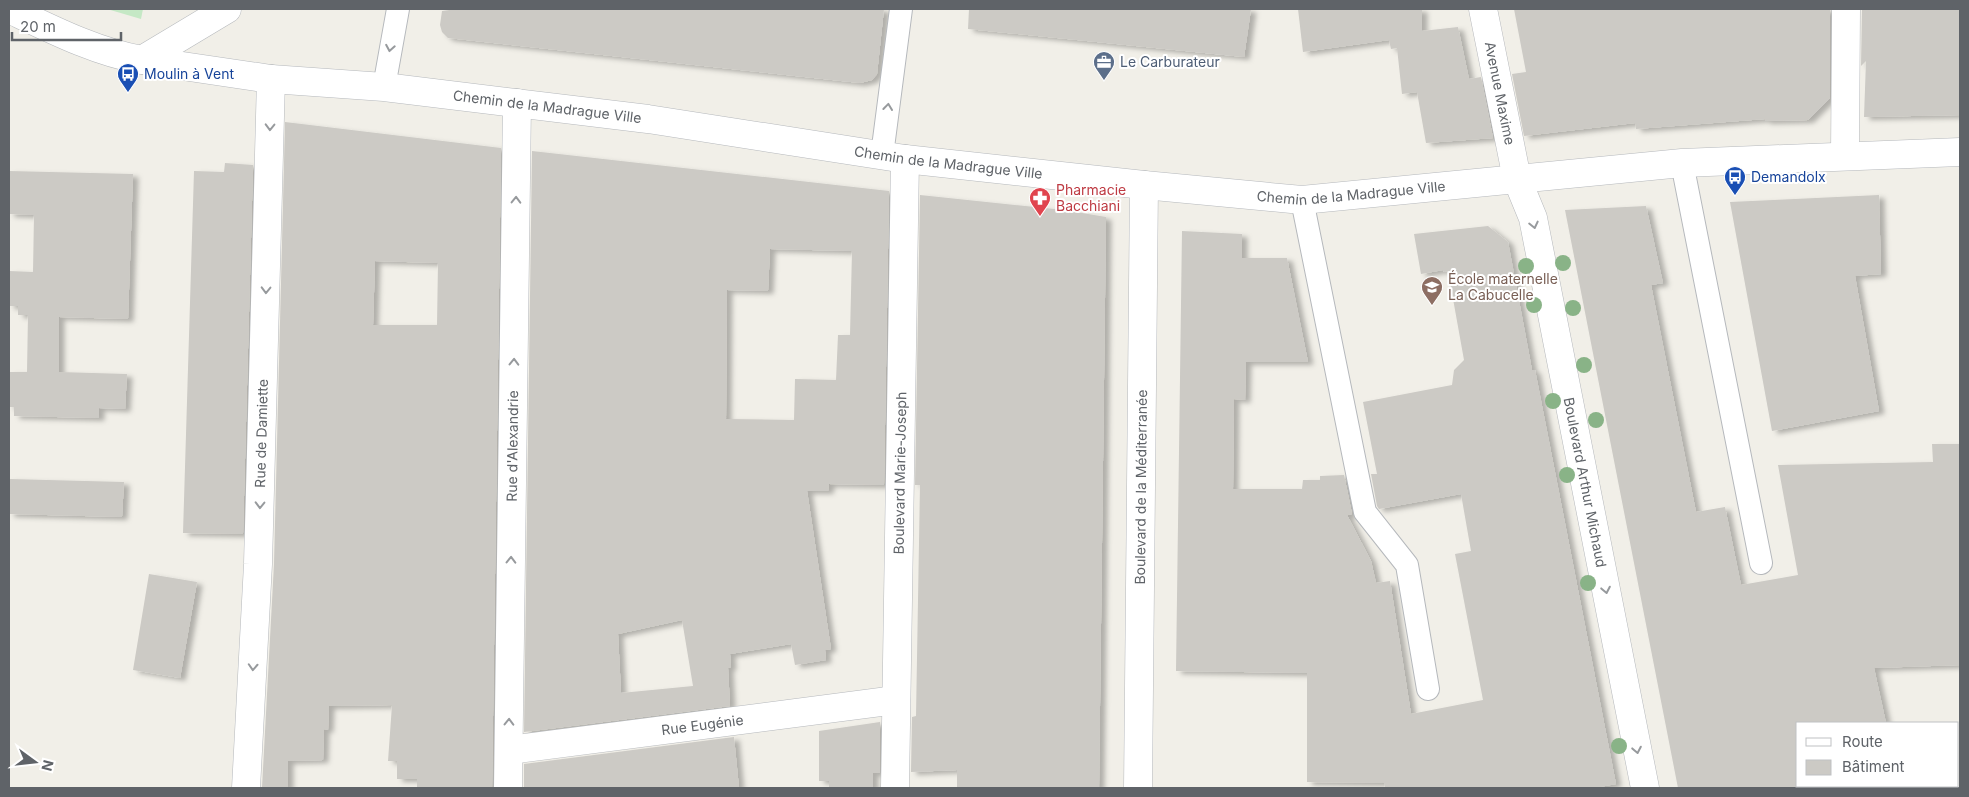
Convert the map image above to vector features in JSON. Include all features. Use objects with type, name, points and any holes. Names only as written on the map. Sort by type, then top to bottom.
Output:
[{"type":"street","name":"Chemin de la Madrague Ville","points":[[10,9],[60,32],[124,57],[142,60],[271,79],[384,87],[648,119],[893,157],[1144,185],[1302,200],[1682,163],[1960,152]]},
{"type":"street","points":[[142,60],[227,9]]},
{"type":"street","name":"Avenue Maxime","points":[[1483,9],[1517,179]]},
{"type":"street","points":[[1845,156],[1846,9]]},
{"type":"street","name":"Rue de Damiette","points":[[246,788],[258,564],[271,79]]},
{"type":"street","name":"Rue d'Alexandrie","points":[[508,788],[517,103]]},
{"type":"street","name":"Boulevard Marie-Joseph","points":[[893,157],[896,700],[894,788]]},
{"type":"street","name":"Boulevard Arthur Michaud","points":[[1517,179],[1533,218],[1645,788]]},
{"type":"street","name":"Boulevard de la Méditerranée","points":[[1138,788],[1144,185]]},
{"type":"street","name":"Rue Eugénie","points":[[509,750],[896,700]]},
{"type":"lane","points":[[384,87],[398,9]]},
{"type":"lane","points":[[893,157],[901,9]]},
{"type":"lane","points":[[1682,163],[1760,563]]},
{"type":"lane","points":[[1302,200],[1366,512],[1407,565],[1428,689]]},
{"type":"green space","points":[[107,9],[143,9],[141,19]]},
{"type":"building","points":[[457,9],[884,9],[877,74],[872,80],[860,83],[448,38],[442,32],[440,25],[442,11]]},
{"type":"building","points":[[969,9],[1251,9],[1244,57],[968,29]]},
{"type":"building","points":[[1298,9],[1422,9],[1422,31],[1458,27],[1469,79],[1481,77],[1493,138],[1426,143],[1417,92],[1402,94],[1397,48],[1391,49],[1389,40],[1303,52]]},
{"type":"building","points":[[1514,9],[1830,9],[1830,98],[1808,120],[1765,121],[1765,119],[1636,129],[1635,123],[1524,136],[1512,74],[1526,72]]},
{"type":"building","points":[[1862,9],[1960,9],[1960,115],[1864,117],[1866,61],[1861,66]]},
{"type":"building","points":[[285,122],[501,148],[492,788],[417,788],[417,779],[397,779],[397,761],[388,761],[392,705],[329,706],[328,730],[324,729],[323,760],[288,761],[288,788],[262,788],[274,564]],"holes":[[[375,261],[438,263],[437,325],[373,325]]]},
{"type":"building","points":[[532,151],[889,191],[884,485],[829,484],[828,491],[807,491],[831,649],[825,650],[826,660],[795,665],[791,644],[730,654],[731,667],[728,668],[730,706],[524,732]],"holes":[[[770,249],[852,251],[850,335],[838,335],[836,380],[795,379],[794,420],[726,419],[727,290],[768,291]],[[682,620],[693,686],[621,693],[618,634]]]},
{"type":"building","points":[[225,163],[253,165],[243,534],[183,533],[194,171],[224,172]]},
{"type":"building","points":[[9,171],[133,174],[128,319],[59,317],[59,372],[127,374],[125,409],[99,408],[99,418],[14,416],[14,407],[9,407],[9,372],[27,372],[28,315],[18,315],[18,306],[9,306],[9,271],[33,272],[34,215],[9,214]]},
{"type":"building","points":[[920,195],[1064,210],[1106,217],[1099,788],[957,788],[957,770],[911,772],[912,717],[916,716],[920,485],[915,485]]},
{"type":"building","points":[[1879,195],[1881,274],[1855,276],[1879,411],[1772,431],[1730,202]]},
{"type":"building","points":[[1646,206],[1663,283],[1651,285],[1696,512],[1725,507],[1741,585],[1798,575],[1778,465],[1933,462],[1932,444],[1960,444],[1960,665],[1874,668],[1886,722],[1796,722],[1796,787],[1798,788],[1678,788],[1565,210]]},
{"type":"building","points":[[1488,226],[1508,242],[1616,784],[1594,788],[1385,788],[1384,783],[1307,782],[1307,673],[1176,671],[1182,231],[1242,234],[1242,258],[1287,258],[1308,362],[1246,362],[1245,400],[1234,399],[1233,489],[1302,489],[1303,480],[1320,480],[1320,476],[1344,475],[1352,514],[1347,515],[1371,561],[1376,583],[1390,581],[1411,714],[1483,700],[1455,554],[1471,551],[1461,494],[1379,509],[1371,474],[1377,474],[1363,402],[1452,385],[1454,370],[1464,360],[1448,271],[1444,272],[1443,270],[1421,274],[1414,234]]},
{"type":"building","points":[[9,479],[124,482],[122,517],[9,514]]},
{"type":"building","points":[[149,574],[197,582],[180,678],[133,670]]},
{"type":"building","points":[[880,722],[880,773],[873,773],[873,788],[829,788],[829,781],[819,781],[819,731]]},
{"type":"building","points":[[734,737],[739,788],[524,788],[524,764]]},
{"type":"place","name":"Le Carburateur","points":[[1104,81]]},
{"type":"place","name":"Moulin à Vent","points":[[128,93]]},
{"type":"place","name":"Demandolx","points":[[1735,196]]},
{"type":"place","name":"Pharmacie Bacchiani","points":[[1040,217]]},
{"type":"place","name":"École maternelle La Cabucelle","points":[[1432,306]]}]
